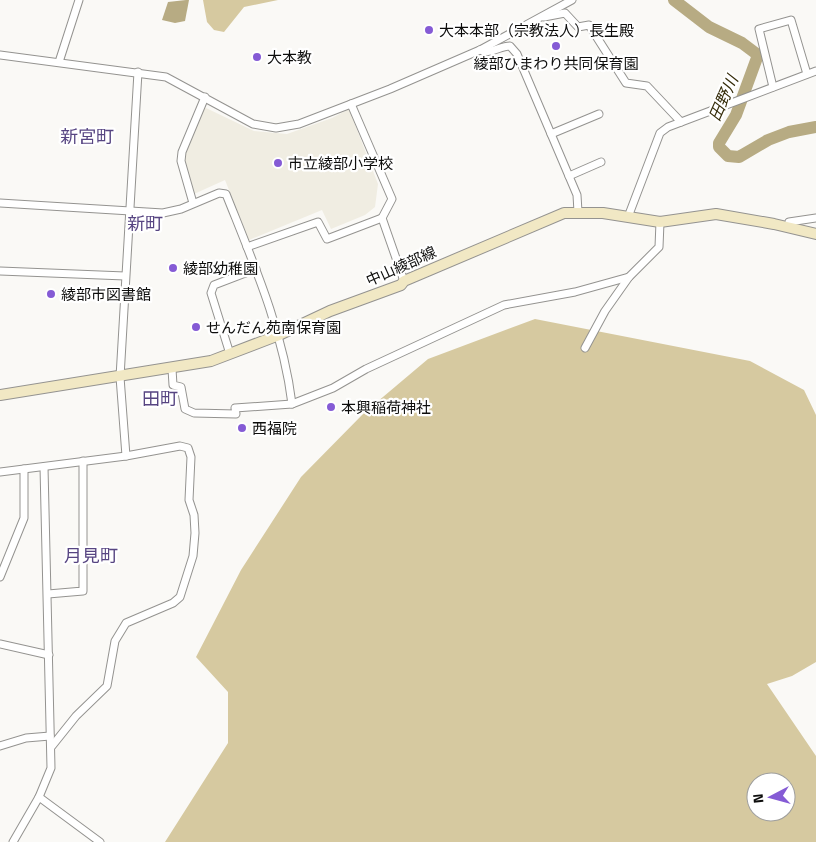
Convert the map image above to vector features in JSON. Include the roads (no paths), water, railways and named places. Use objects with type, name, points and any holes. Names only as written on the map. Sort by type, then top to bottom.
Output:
[{"type":"main road","name":"中山綾部線","points":[[0,395],[172,369],[211,361],[279,335],[330,311],[401,285],[404,281],[564,213],[578,212],[660,222],[716,214],[789,227],[816,234]]},
{"type":"street","points":[[59,62],[78,0]]},
{"type":"street","points":[[0,55],[166,77],[253,124],[276,128],[299,124],[480,50],[572,0]]},
{"type":"street","points":[[539,18],[565,13],[578,27],[589,24],[626,83],[647,86],[681,122]]},
{"type":"street","points":[[773,87],[759,29],[791,20],[807,74]]},
{"type":"street","points":[[480,50],[492,52],[502,46],[510,46],[517,54],[577,195],[578,212]]},
{"type":"street","points":[[628,217],[660,133],[668,127],[816,71]]},
{"type":"street","points":[[126,456],[120,377],[138,72]]},
{"type":"street","points":[[193,203],[181,160],[182,152],[205,98]]},
{"type":"street","points":[[247,247],[318,222],[327,238],[382,218],[392,199],[351,104]]},
{"type":"street","points":[[551,134],[599,114]]},
{"type":"street","points":[[569,176],[601,162]]},
{"type":"street","points":[[0,203],[129,209],[163,213],[219,193],[226,194],[256,269],[279,335],[288,374],[292,404]]},
{"type":"street","points":[[382,218],[404,281]]},
{"type":"street","points":[[789,227],[790,222],[816,218]]},
{"type":"street","points":[[585,348],[604,311],[629,276],[659,248],[660,222]]},
{"type":"street","points":[[230,354],[210,293],[214,285],[256,269]]},
{"type":"street","points":[[0,271],[125,276]]},
{"type":"street","points":[[172,369],[173,385],[181,387],[185,410],[194,413],[236,414],[235,408],[292,404],[333,388],[366,368],[504,305],[576,292],[629,276]]},
{"type":"street","points":[[0,472],[126,456],[180,446],[188,448],[191,457],[189,500],[194,515],[195,533],[192,556],[180,597],[173,603],[126,623],[115,641],[107,686],[76,716],[52,746]]},
{"type":"street","points":[[48,594],[83,591],[83,461]]},
{"type":"street","points":[[13,842],[39,797],[51,768],[52,746],[50,736],[44,467]]},
{"type":"street","points":[[0,577],[24,518],[24,469]]},
{"type":"street","points":[[0,644],[49,655]]},
{"type":"street","points":[[0,746],[26,738],[50,736]]},
{"type":"street","points":[[39,797],[100,842]]},
{"type":"waterway","name":"田野川","points":[[674,0],[709,27],[742,43],[758,55],[736,115],[719,143],[719,147],[728,156],[739,157],[768,140],[789,132],[816,127]]},
{"type":"place","name":"大本本部（宗教法人）長生殿","points":[[429,30]]},
{"type":"place","name":"綾部ひまわり共同保育園","points":[[556,46]]},
{"type":"place","name":"大本教","points":[[257,57]]},
{"type":"place","name":"市立綾部小学校","points":[[278,163]]},
{"type":"place","name":"綾部幼稚園","points":[[173,268]]},
{"type":"place","name":"綾部市図書館","points":[[51,294]]},
{"type":"place","name":"せんだん苑南保育園","points":[[196,327]]},
{"type":"place","name":"本興稲荷神社","points":[[331,407]]},
{"type":"place","name":"西福院","points":[[242,428]]},
{"type":"district","name":"新宮町","points":[[87,136]]},
{"type":"district","name":"新町","points":[[145,223]]},
{"type":"district","name":"田町","points":[[160,398]]},
{"type":"district","name":"月見町","points":[[91,555]]}]
